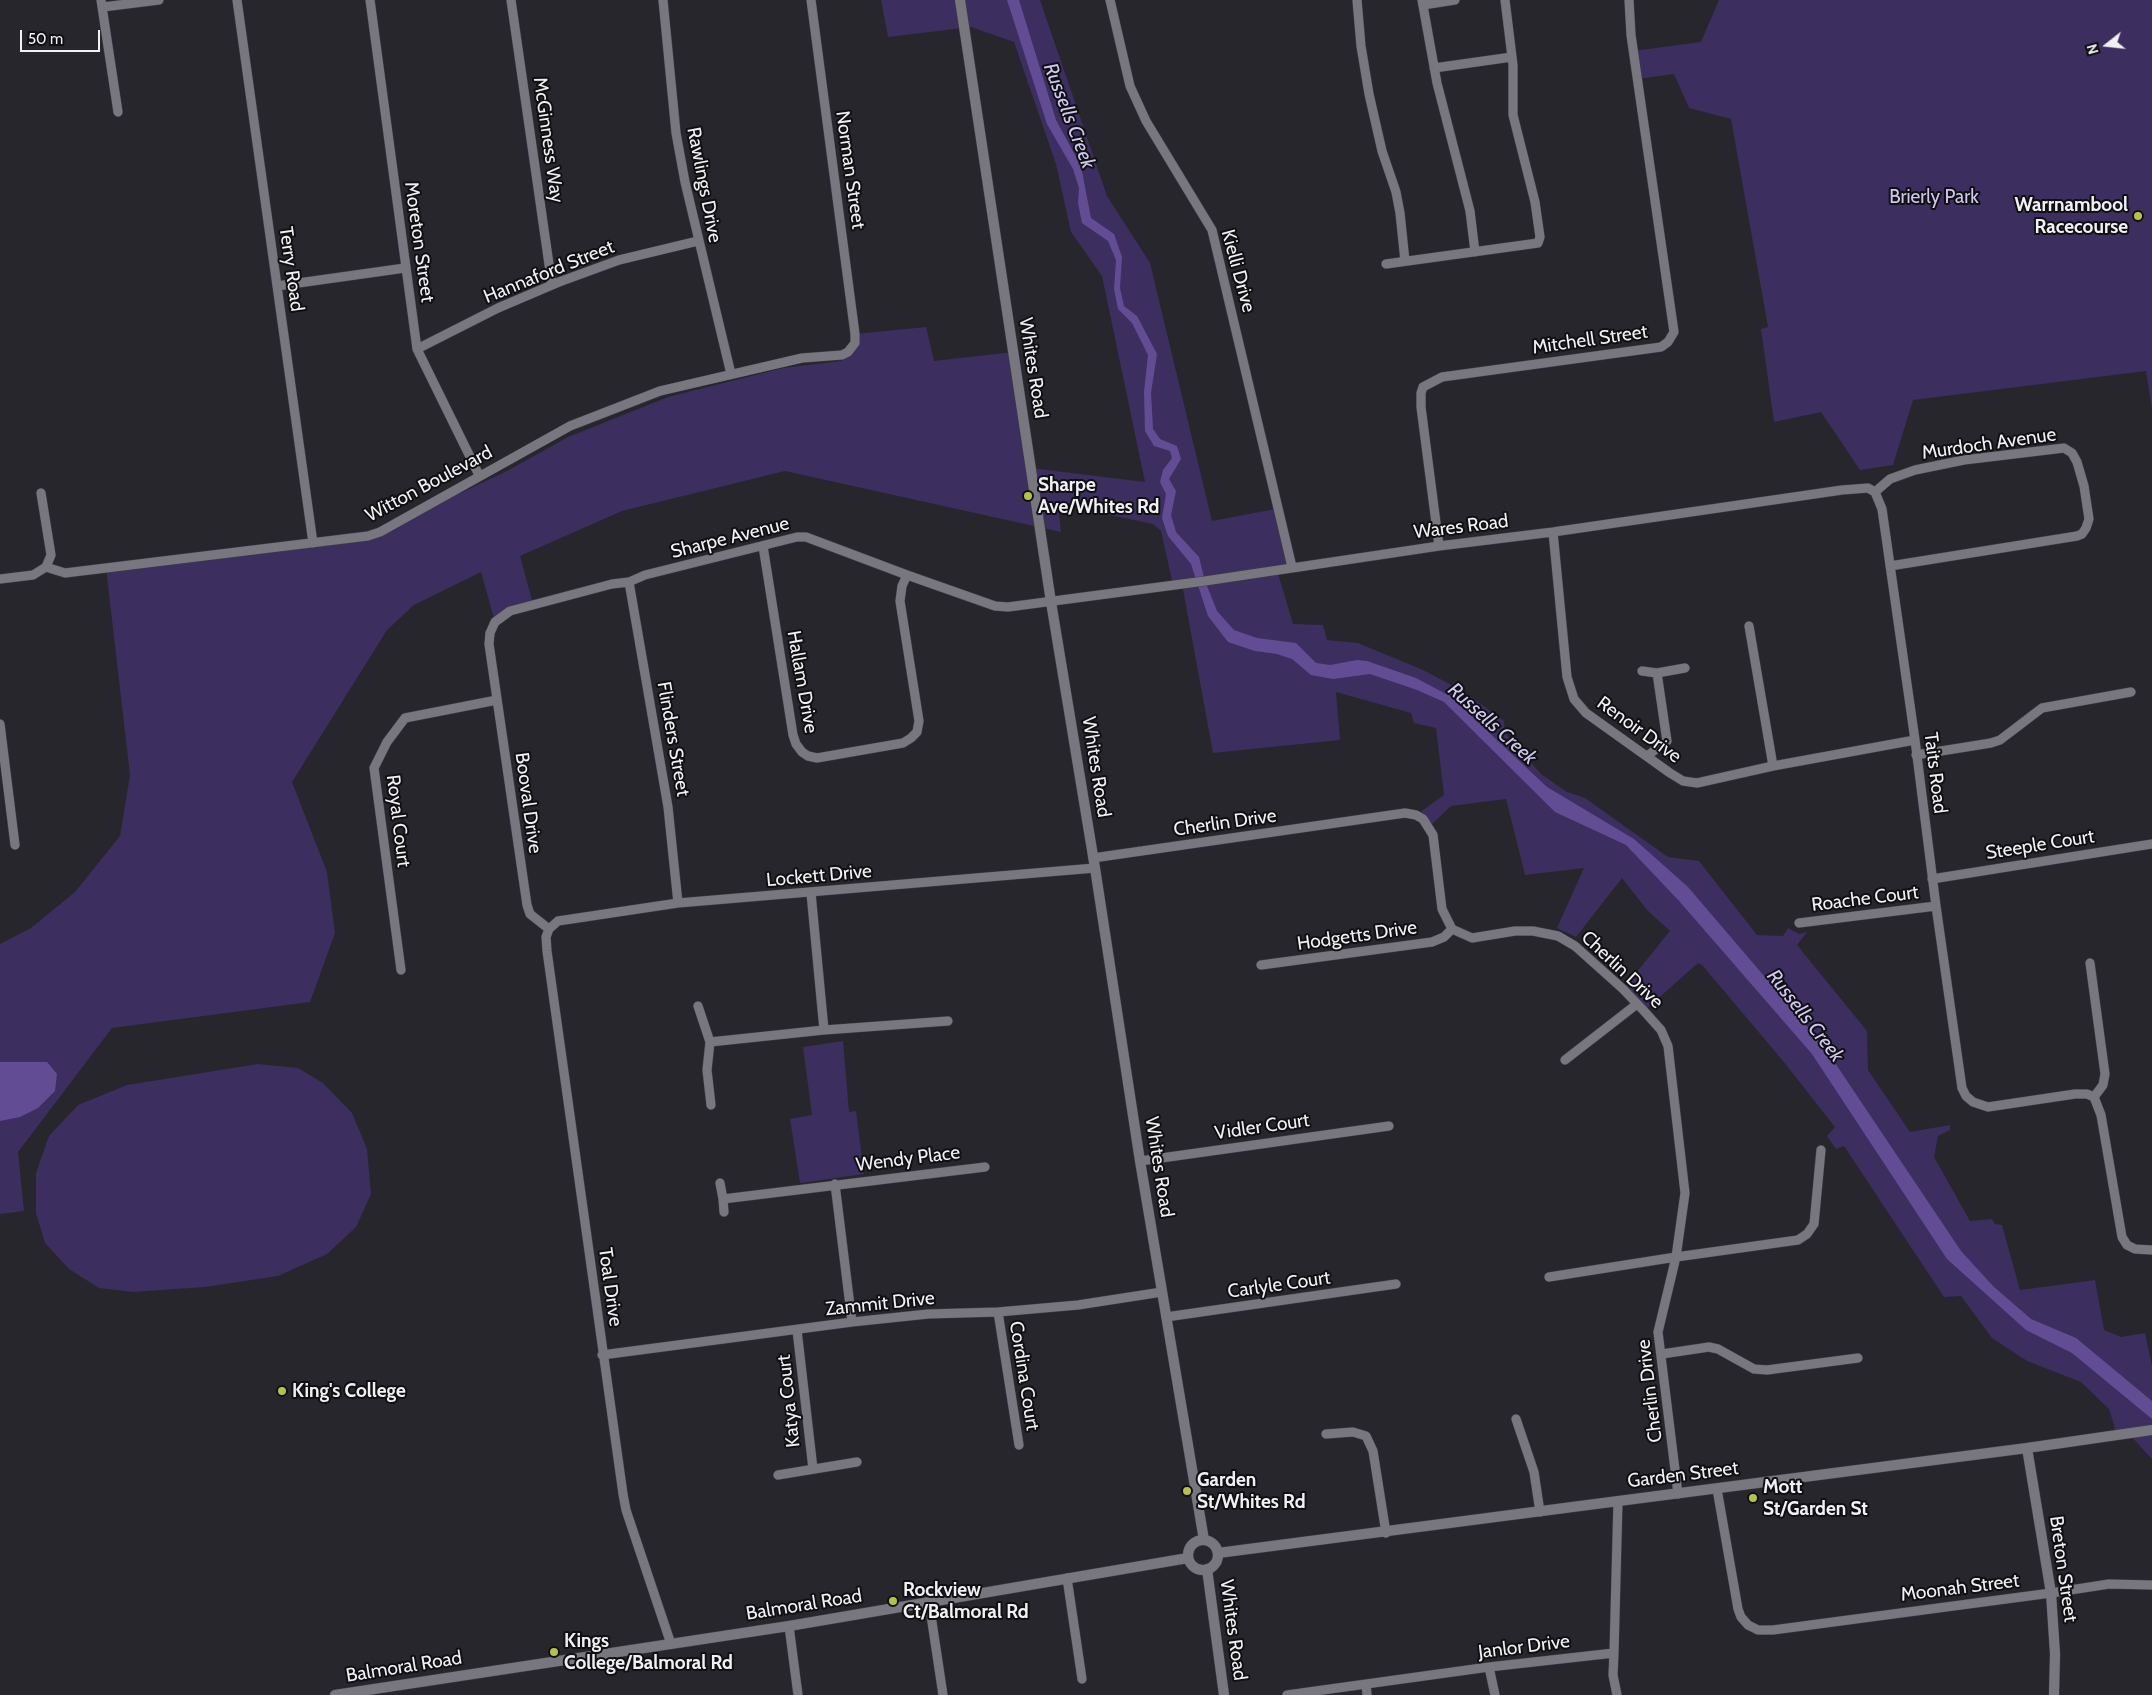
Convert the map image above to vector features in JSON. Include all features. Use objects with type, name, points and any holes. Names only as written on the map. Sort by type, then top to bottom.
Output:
[{"type":"street","points":[[118,112],[102,3],[159,0]]},
{"type":"street","name":"Terry Road","points":[[238,0],[313,543]]},
{"type":"street","name":"Moreton Street","points":[[370,0],[417,349],[479,476]]},
{"type":"street","name":"McGinness Way","points":[[512,0],[552,285]]},
{"type":"street","name":"Rawlings Drive","points":[[662,0],[676,132],[698,241],[731,374]]},
{"type":"street","name":"Norman Street","points":[[811,0],[855,344]]},
{"type":"street","name":"Whites Road","points":[[960,0],[1140,1161],[1204,1540]]},
{"type":"street","name":"Kielli Drive","points":[[1110,0],[1130,86],[1150,128],[1212,230],[1292,567]]},
{"type":"street","points":[[1357,0],[1361,46],[1369,94],[1382,151],[1399,206],[1405,261]]},
{"type":"street","points":[[1455,0],[1422,3],[1434,68],[1470,211],[1475,252]]},
{"type":"street","points":[[1386,264],[1538,243],[1540,237],[1536,202],[1514,115],[1512,57],[1505,0]]},
{"type":"street","name":"Mitchell Street","points":[[1440,546],[1421,407],[1423,387],[1429,382],[1442,377],[1651,349],[1668,342],[1674,332],[1631,35],[1629,0]]},
{"type":"street","points":[[1434,68],[1512,57]]},
{"type":"street","name":"Hannaford Street","points":[[417,349],[498,308],[552,285],[619,260],[698,241]]},
{"type":"street","points":[[277,286],[405,268]]},
{"type":"street","name":"Witton Boulevard","points":[[46,567],[65,573],[368,536],[380,532],[570,426],[660,392],[802,358],[842,355],[855,344]]},
{"type":"street","name":"Murdoch Avenue","points":[[1875,492],[1890,479],[1915,470],[1964,460],[2064,448],[2072,453],[2077,462],[2084,486],[2088,519],[2082,534],[1890,566]]},
{"type":"street","name":"Wares Road","points":[[1052,602],[1842,490],[1868,488],[1875,492]]},
{"type":"street","name":"Taits Road","points":[[1875,492],[1882,509],[1960,1077],[1966,1096],[1979,1105],[1997,1106],[2075,1094],[2087,1094],[2094,1097]]},
{"type":"street","points":[[0,579],[33,576],[46,567],[50,555],[41,493]]},
{"type":"street","name":"Renoir Drive","points":[[1553,532],[1567,677],[1574,700],[1586,712],[1683,780],[1697,783],[1773,766],[1915,740]]},
{"type":"street","name":"Sharpe Avenue","points":[[493,672],[489,644],[490,633],[495,622],[502,615],[510,611],[630,582],[645,575],[789,538],[806,537],[995,606],[1052,602]]},
{"type":"street","name":"Hallam Drive","points":[[763,546],[793,735],[796,744],[802,752],[817,758],[903,743],[917,732],[918,721],[900,601],[902,586],[907,575]]},
{"type":"street","name":"Flinders Street","points":[[630,582],[668,807],[678,903]]},
{"type":"street","points":[[1749,626],[1773,766]]},
{"type":"street","points":[[1642,671],[1657,673],[1685,668]]},
{"type":"street","name":"Booval Drive","points":[[493,672],[527,905],[530,914],[549,929]]},
{"type":"street","points":[[1648,756],[1667,741],[1657,673]]},
{"type":"street","points":[[1916,755],[2000,740],[2042,708],[2131,692]]},
{"type":"street","name":"Royal Court","points":[[401,970],[374,768],[386,742],[405,718],[497,700]]},
{"type":"street","points":[[0,724],[15,845]]},
{"type":"street","name":"Cherlin Drive","points":[[1094,863],[1404,812],[1416,815],[1423,819],[1433,835],[1442,909],[1452,929],[1472,938],[1515,931],[1545,932],[1558,936],[1575,946],[1637,1004],[1661,1030],[1668,1046],[1685,1193],[1676,1257],[1658,1332],[1678,1494]]},
{"type":"street","name":"Steeple Court","points":[[1932,878],[2152,844]]},
{"type":"street","name":"Lockett Drive","points":[[549,929],[558,921],[678,903],[811,893],[1094,863]]},
{"type":"street","points":[[811,893],[824,1030]]},
{"type":"street","name":"Roache Court","points":[[1799,923],[1936,906]]},
{"type":"street","name":"Toal Drive","points":[[549,929],[546,937],[547,951],[602,1355],[626,1510],[671,1644]]},
{"type":"street","name":"Hodgetts Drive","points":[[1261,965],[1432,942],[1444,937],[1452,929]]},
{"type":"street","points":[[2090,963],[2106,1074],[2103,1084],[2094,1097],[2100,1115],[2122,1237],[2127,1245],[2135,1249],[2152,1250]]},
{"type":"street","points":[[1565,1060],[1637,1004]]},
{"type":"street","points":[[698,1006],[710,1042],[707,1070],[711,1105]]},
{"type":"street","points":[[710,1042],[824,1030],[948,1021]]},
{"type":"street","name":"Vidler Court","points":[[1140,1161],[1388,1126]]},
{"type":"street","points":[[1549,1277],[1798,1240],[1807,1234],[1814,1224],[1820,1150]]},
{"type":"street","name":"Wendy Place","points":[[723,1198],[985,1167]]},
{"type":"street","points":[[720,1182],[724,1212]]},
{"type":"street","name":"Wendy Place","points":[[835,1184],[852,1322]]},
{"type":"street","name":"Carlyle Court","points":[[1166,1317],[1396,1284]]},
{"type":"street","name":"Zammit Drive","points":[[602,1355],[852,1322],[928,1314],[998,1312],[1078,1305],[1162,1292]]},
{"type":"street","name":"Cordina Court","points":[[998,1312],[1019,1445]]},
{"type":"street","name":"Katya Court","points":[[798,1330],[813,1469]]},
{"type":"street","points":[[1662,1354],[1709,1347],[1718,1348],[1754,1369],[1767,1370],[1858,1358]]},
{"type":"street","points":[[1516,1419],[1534,1472],[1540,1512]]},
{"type":"street","name":"Garden Street","points":[[1218,1553],[1386,1533],[1618,1500],[1717,1489],[2152,1430]]},
{"type":"street","points":[[1326,1434],[1353,1432],[1366,1436],[1373,1451],[1386,1533]]},
{"type":"street","name":"Breton Street","points":[[2027,1448],[2051,1593],[2055,1654],[2054,1695]]},
{"type":"street","name":"Katya Court","points":[[778,1475],[857,1462]]},
{"type":"street","name":"Moonah Street","points":[[1717,1489],[1741,1617],[1753,1628],[1773,1630],[2109,1584],[2152,1585]]},
{"type":"street","points":[[1617,1695],[1613,1675],[1618,1500]]},
{"type":"street","points":[[1204,1540],[1213,1544],[1218,1553],[1215,1563],[1207,1569],[1195,1568],[1188,1558],[1190,1547],[1194,1543],[1204,1540]]},
{"type":"street","name":"Balmoral Road","points":[[336,1695],[789,1626],[1188,1558]]},
{"type":"street","name":"Whites Road","points":[[1207,1569],[1224,1695]]},
{"type":"street","points":[[1067,1578],[1082,1679]]},
{"type":"street","points":[[929,1602],[943,1695]]},
{"type":"street","points":[[789,1626],[798,1695]]},
{"type":"street","name":"Janlor Drive","points":[[1288,1695],[1489,1667],[1614,1653]]},
{"type":"street","points":[[1489,1667],[1496,1695]]},
{"type":"street","points":[[1366,1684],[1367,1695]]},
{"type":"green space","points":[[881,0],[1040,0],[1107,196],[1150,263],[1212,521],[1275,509],[1288,567],[1277,570],[1293,624],[1323,625],[1327,640],[1358,643],[1423,670],[1463,691],[1504,721],[1505,733],[1541,774],[1567,792],[1585,798],[1668,857],[1699,861],[1757,935],[1783,936],[1788,928],[1799,934],[1807,932],[1797,945],[1867,1031],[1868,1070],[1910,1132],[1950,1125],[1950,1130],[1938,1136],[1934,1157],[1970,1221],[1992,1219],[1995,1224],[2002,1225],[2020,1290],[2095,1280],[2104,1330],[2121,1337],[2145,1333],[2152,1366],[2152,1459],[2129,1434],[2117,1435],[2109,1409],[2081,1382],[2027,1361],[1992,1338],[1961,1296],[1944,1297],[1844,1146],[1836,1149],[1827,1136],[1835,1127],[1783,1061],[1703,966],[1698,963],[1644,1011],[1623,989],[1670,931],[1647,910],[1622,878],[1576,937],[1557,928],[1584,868],[1525,875],[1506,799],[1451,806],[1429,827],[1416,815],[1444,795],[1436,728],[1414,723],[1411,713],[1336,692],[1340,740],[1213,753],[1182,584],[1173,585],[1161,531],[1153,524],[1058,504],[1061,532],[785,471],[622,511],[520,556],[533,604],[495,622],[481,572],[414,605],[387,630],[292,782],[327,872],[335,933],[310,1002],[112,1028],[18,1152],[24,1211],[0,1214],[0,944],[31,928],[75,892],[120,836],[130,775],[106,568],[374,534],[507,471],[568,437],[668,397],[783,368],[842,361],[842,355],[848,352],[855,334],[926,327],[934,361],[1013,352],[1031,468],[1145,482],[1102,276],[1071,232],[1056,164],[1014,42],[971,27],[888,37]]},
{"type":"green space","name":"Brierly Park","points":[[1719,0],[2152,0],[2152,410],[2146,371],[1913,400],[1893,465],[1860,470],[1821,412],[1774,422],[1761,329],[1768,327],[1731,119],[1689,108],[1674,74],[1637,79],[1633,51],[1701,42]]},
{"type":"green space","points":[[843,1041],[849,1112],[856,1111],[864,1174],[800,1183],[790,1119],[812,1115],[803,1047]]},
{"type":"green space","points":[[258,1064],[298,1068],[323,1083],[352,1113],[367,1149],[371,1194],[356,1227],[327,1254],[278,1276],[205,1287],[133,1292],[99,1288],[69,1269],[45,1243],[36,1213],[36,1173],[49,1136],[78,1105],[127,1085]]},
{"type":"shaded area","points":[[1007,0],[1019,0],[1056,120],[1081,166],[1091,218],[1114,234],[1122,257],[1120,288],[1124,306],[1137,316],[1157,354],[1151,393],[1153,429],[1160,439],[1177,446],[1181,459],[1169,479],[1176,491],[1171,515],[1176,532],[1199,557],[1205,581],[1217,611],[1234,630],[1257,638],[1296,643],[1316,663],[1330,665],[1357,660],[1367,661],[1416,678],[1450,696],[1547,787],[1634,839],[1688,887],[1823,1045],[1961,1251],[1993,1286],[2031,1319],[2076,1338],[2152,1401],[2152,1419],[2072,1353],[2026,1330],[1947,1259],[1812,1054],[1680,902],[1626,845],[1555,812],[1444,702],[1417,690],[1370,674],[1333,679],[1311,675],[1292,659],[1277,654],[1255,651],[1228,642],[1208,616],[1191,564],[1168,536],[1162,518],[1166,494],[1160,482],[1163,470],[1172,458],[1170,451],[1154,446],[1145,431],[1144,392],[1148,355],[1132,323],[1118,309],[1114,289],[1116,260],[1108,241],[1082,223],[1078,203],[1079,188],[1073,169],[1047,124]]},
{"type":"shaded area","points":[[0,1062],[47,1062],[57,1074],[55,1091],[38,1108],[20,1117],[0,1121]]},
{"type":"place","name":"Warrnambool Racecourse","points":[[2138,216]]},
{"type":"place","name":"Sharpe Ave/Whites Rd","points":[[1028,496]]},
{"type":"place","name":"King's College","points":[[282,1391]]},
{"type":"place","name":"Garden St/Whites Rd","points":[[1187,1491]]},
{"type":"place","name":"Mott St/Garden St","points":[[1753,1498]]},
{"type":"place","name":"Rockview Ct/Balmoral Rd","points":[[893,1601]]},
{"type":"place","name":"Kings College/Balmoral Rd","points":[[554,1652]]},
{"type":"water label","name":"Russells Creek","points":[[1069,116]]},
{"type":"water label","name":"Russells Creek","points":[[1492,724]]},
{"type":"water label","name":"Russells Creek","points":[[1805,1016]]}]
